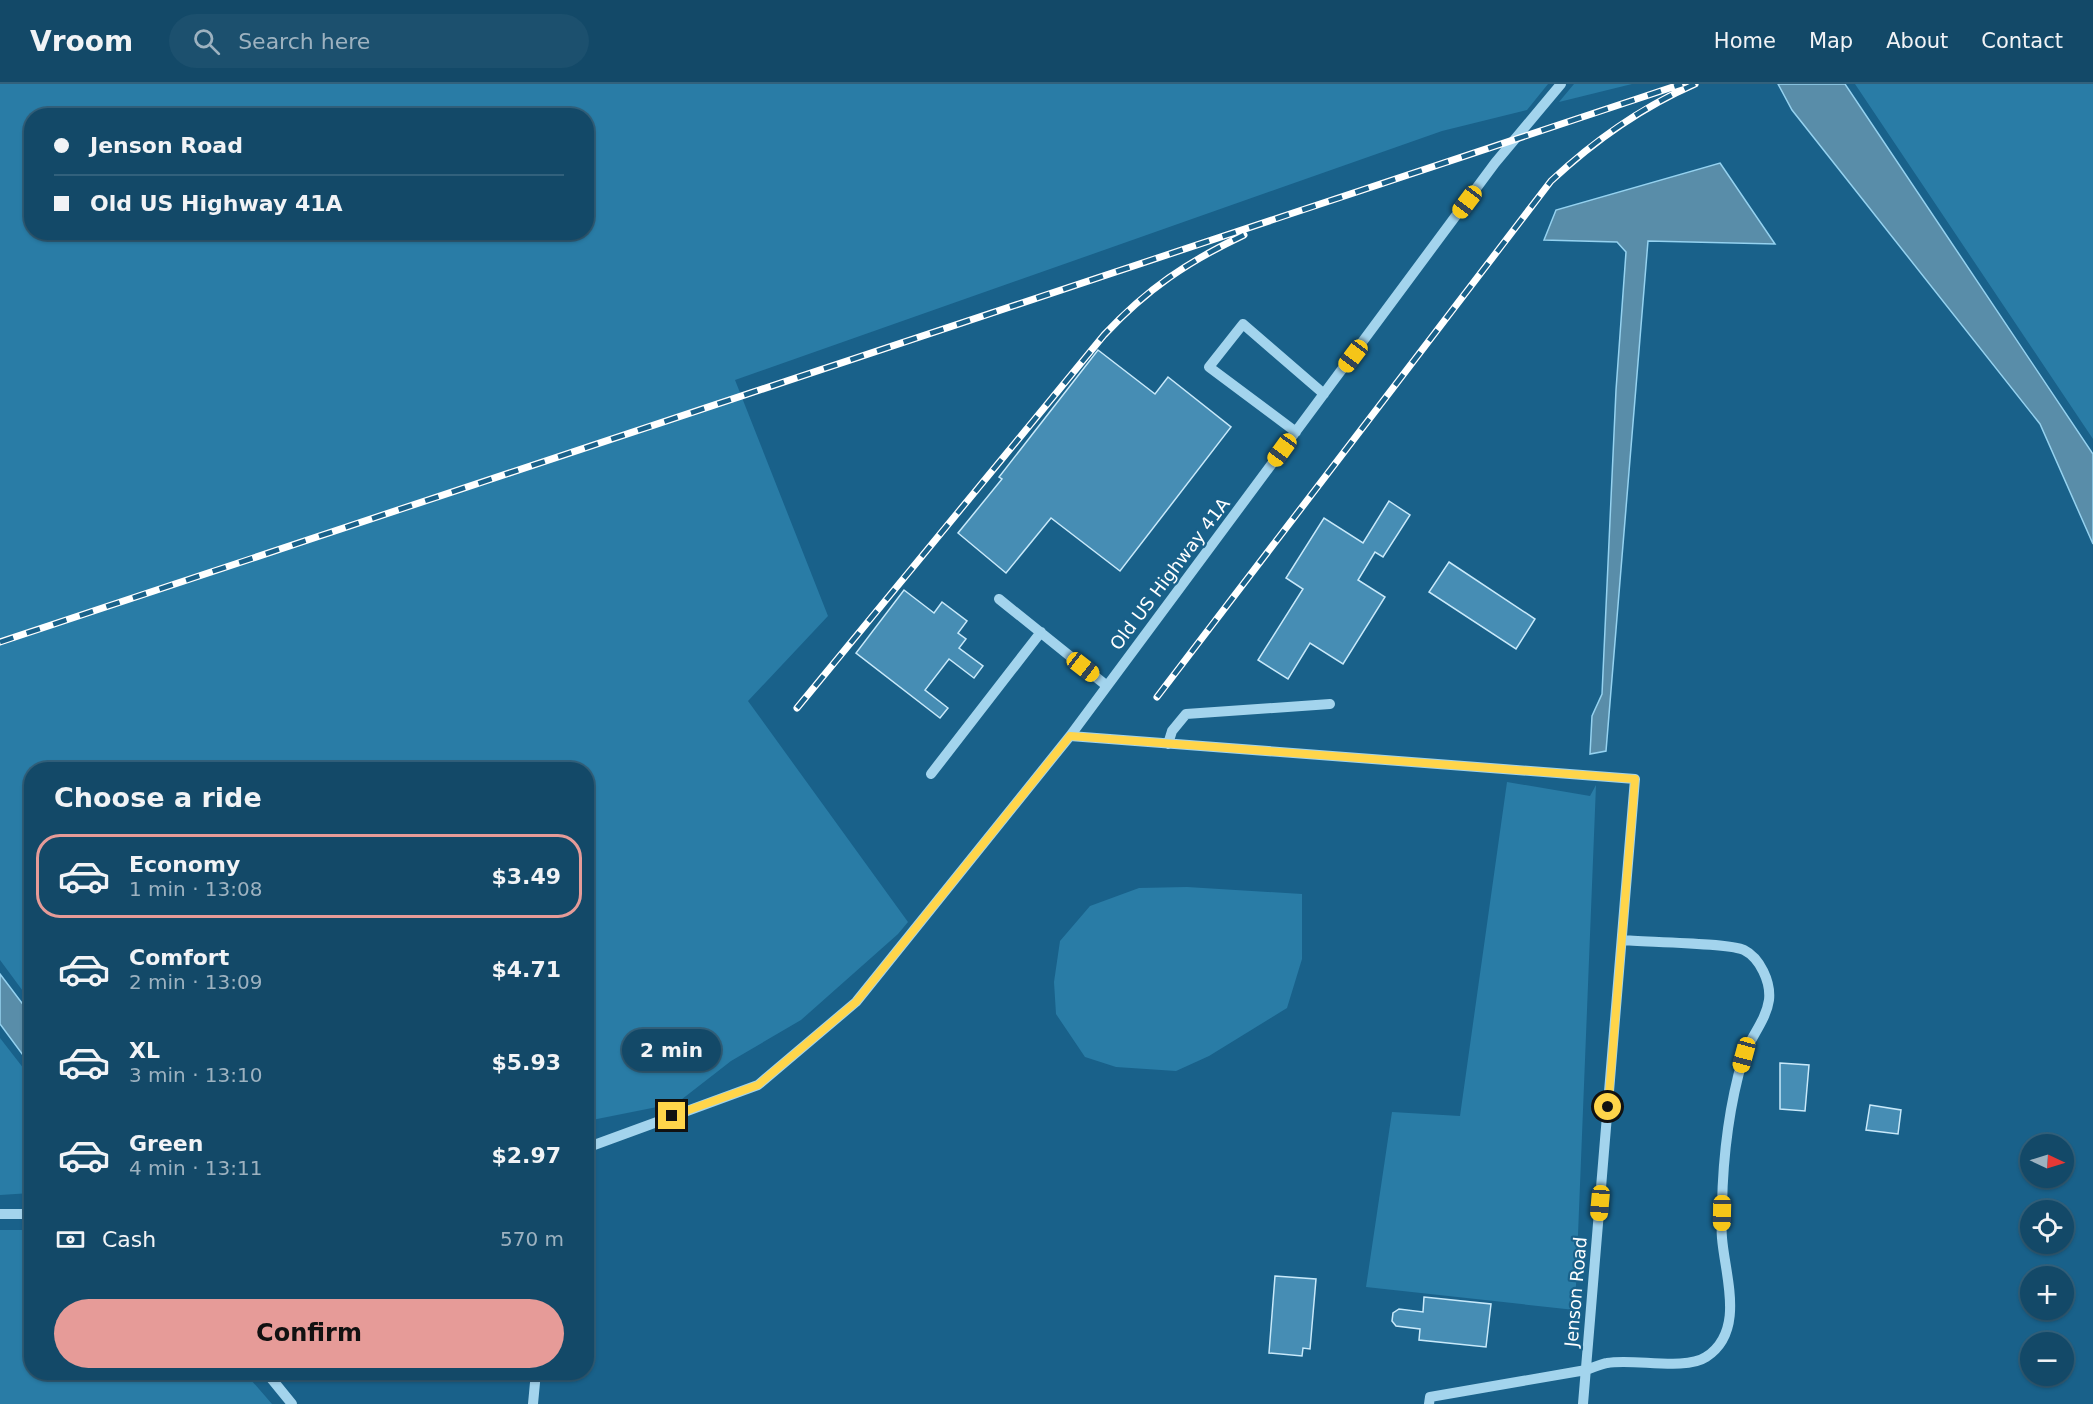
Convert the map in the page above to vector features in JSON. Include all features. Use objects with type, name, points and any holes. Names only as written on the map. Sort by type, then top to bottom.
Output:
[{"type":"street","name":"Old US Highway 41A","points":[[594,1145],[758,1085],[856,1002],[1070,736],[1495,163],[1561,84]]},
{"type":"street","points":[[1296,432],[1209,367],[1243,324],[1324,394]]},
{"type":"street","points":[[999,599],[1107,686]]},
{"type":"street","points":[[931,774],[1041,632]]},
{"type":"street","points":[[1168,744],[1172,731],[1186,714],[1330,704]]},
{"type":"street","name":"Jenson Road","points":[[1070,736],[1635,779],[1583,1404]]},
{"type":"street","points":[[1429,1404],[1430,1397],[1586,1370],[1607,1363],[1677,1364],[1706,1358],[1720,1343],[1728,1325],[1731,1311],[1722,1236],[1723,1166],[1734,1093],[1744,1055],[1753,1041],[1769,1000],[1761,966],[1741,948],[1622,940]]},
{"type":"street","points":[[0,1214],[24,1214]]},
{"type":"street","points":[[272,1380],[292,1404]]},
{"type":"street","points":[[533,1404],[535,1380]]},
{"type":"shaded area","points":[[0,84],[1548,84],[1527,110],[1442,131],[735,380],[828,616],[748,701],[908,922],[898,934],[801,1020],[731,1061],[677,1103],[594,1120],[594,762],[24,762],[24,993],[0,960]]},
{"type":"shaded area","points":[[1574,84],[1632,84],[1559,102]]},
{"type":"shaded area","points":[[1778,84],[1845,84],[2093,454],[2093,544],[2040,424],[1792,110]]},
{"type":"shaded area","points":[[1855,84],[2093,84],[2093,439]]},
{"type":"shaded area","points":[[1720,163],[1775,244],[1648,241],[1606,751],[1590,754],[1592,716],[1602,694],[1616,390],[1626,252],[1617,242],[1544,240],[1556,210]]},
{"type":"shaded area","points":[[1507,782],[1590,796],[1596,785],[1575,1310],[1366,1287],[1392,1112],[1460,1116]]},
{"type":"shaded area","points":[[1187,887],[1302,894],[1302,959],[1287,1008],[1209,1056],[1176,1071],[1116,1067],[1085,1057],[1056,1014],[1054,982],[1060,941],[1090,906],[1139,888]]},
{"type":"shaded area","points":[[0,974],[24,1006],[24,1057],[0,1024]]},
{"type":"shaded area","points":[[0,1038],[24,1069],[24,1193],[0,1195]]},
{"type":"shaded area","points":[[0,1230],[24,1230],[24,1380],[251,1380],[272,1404],[0,1404]]},
{"type":"building","points":[[1098,350],[1155,394],[1168,377],[1231,427],[1120,571],[1051,518],[1006,573],[958,533],[1002,479],[999,477]]},
{"type":"building","points":[[1389,501],[1410,515],[1383,557],[1375,552],[1358,580],[1385,597],[1343,664],[1310,643],[1288,679],[1258,660],[1303,589],[1286,578],[1324,518],[1363,543]]},
{"type":"building","points":[[1449,562],[1535,619],[1516,649],[1429,592]]},
{"type":"building","points":[[904,590],[934,613],[942,602],[967,621],[958,633],[966,639],[959,648],[983,666],[974,678],[949,659],[925,690],[948,708],[940,718],[856,653]]},
{"type":"building","points":[[1780,1063],[1809,1065],[1805,1111],[1780,1109]]},
{"type":"building","points":[[1870,1105],[1901,1110],[1898,1134],[1866,1130]]},
{"type":"building","points":[[1275,1276],[1316,1279],[1310,1349],[1303,1348],[1302,1356],[1269,1353]]},
{"type":"building","points":[[1424,1297],[1491,1304],[1486,1347],[1419,1340],[1420,1329],[1396,1326],[1392,1321],[1393,1313],[1399,1309],[1423,1312]]},
{"type":"railway","points":[[0,642],[1682,84]]},
{"type":"railway","points":[[1157,697],[1551,181],[1619,126],[1655,104],[1695,84]]},
{"type":"railway","points":[[797,708],[1104,335],[1152,290],[1186,266],[1244,235]]},
{"type":"route","points":[[672,1116],[758,1085],[856,1002],[1070,736],[1635,779],[1608,1107]]}]
